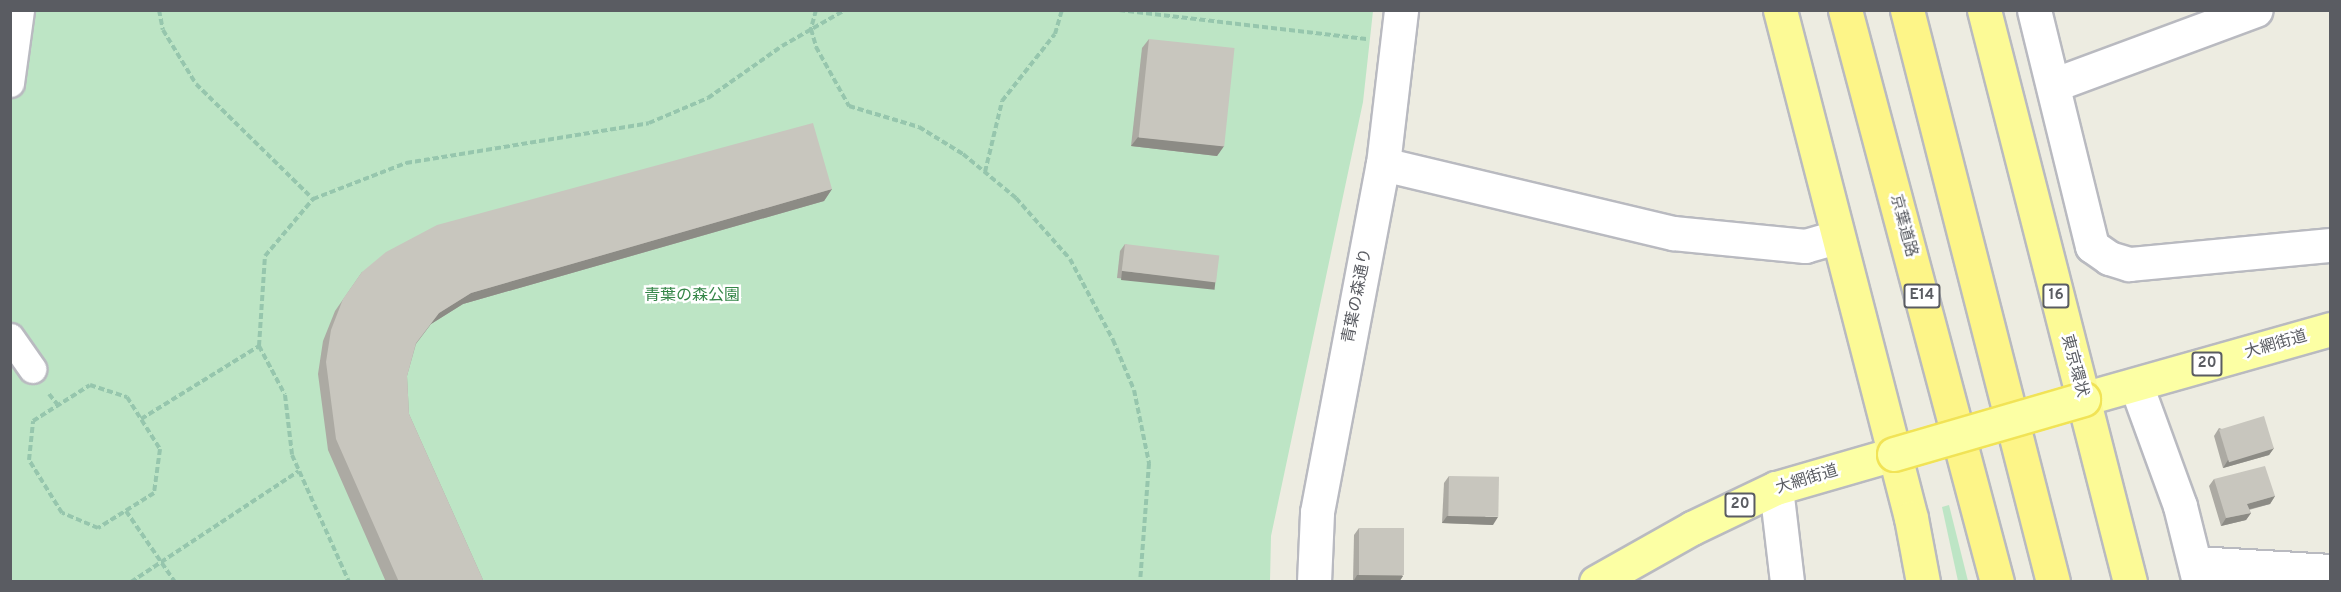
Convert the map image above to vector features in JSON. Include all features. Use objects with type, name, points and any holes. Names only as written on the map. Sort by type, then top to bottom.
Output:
[{"type":"highway","points":[[1780,10],[1836,237],[1894,454],[1923,582]]},
{"type":"highway","name":"京葉道路","points":[[1845,10],[1997,582]]},
{"type":"highway","points":[[1907,10],[2053,582]]},
{"type":"highway","name":"東京環状","points":[[1984,10],[2130,582]]},
{"type":"main road","name":"大網街道","points":[[2083,399],[2331,329]]},
{"type":"main road","name":"20","points":[[1894,454],[2083,399]]},
{"type":"main road","name":"大網街道","points":[[1596,582],[1692,528],[1776,488],[1894,454]]},
{"type":"street","points":[[10,83],[20,10]]},
{"type":"street","name":"青葉の森通り","points":[[1314,582],[1317,512],[1383,164],[1401,10]]},
{"type":"street","points":[[2034,10],[2092,246],[2109,258],[2129,264],[2331,245]]},
{"type":"street","points":[[2053,85],[2256,10]]},
{"type":"street","points":[[1383,164],[1673,233],[1805,246],[1836,237]]},
{"type":"street","points":[[10,337],[32,369]]},
{"type":"street","points":[[2136,385],[2180,506],[2198,572],[2331,571]]},
{"type":"street","points":[[1776,488],[1787,582]]},
{"type":"path","points":[[159,10],[163,30],[196,84],[313,199]]},
{"type":"path","points":[[816,10],[811,29],[816,47],[849,106],[919,127],[985,172],[1016,198],[1070,259],[1113,340],[1134,390],[1149,463],[1140,582]]},
{"type":"path","points":[[349,582],[292,455],[285,395],[259,346],[265,256],[313,199],[406,163],[649,123],[708,98],[811,29],[845,10]]},
{"type":"path","points":[[985,172],[1002,100],[1055,34],[1062,10]]},
{"type":"path","points":[[1119,10],[1373,40]]},
{"type":"path","points":[[141,419],[259,346]]},
{"type":"path","points":[[90,385],[128,397],[160,448],[154,493],[126,511],[98,528],[62,513],[29,460],[33,421],[90,385]]},
{"type":"path","points":[[131,582],[299,471]]},
{"type":"path","points":[[126,511],[175,582]]},
{"type":"green space","name":"青葉の森公園","points":[[10,11],[1373,11],[1363,102],[1271,536],[1270,581],[11,581]]},
{"type":"green space","points":[[1949,505],[1968,581],[1958,581],[1942,507]]},
{"type":"building","points":[[1149,39],[1235,48],[1224,146],[1139,137]]},
{"type":"building","points":[[813,123],[832,189],[471,293],[439,313],[416,343],[407,376],[409,414],[484,582],[399,582],[336,439],[326,362],[331,330],[343,299],[362,272],[386,252],[437,225]]},
{"type":"building","points":[[1125,244],[1219,256],[1216,282],[1122,271]]},
{"type":"building","points":[[2264,416],[2274,449],[2229,462],[2219,430]]},
{"type":"building","points":[[2265,466],[2275,496],[2247,504],[2251,513],[2226,518],[2214,479]]},
{"type":"building","points":[[1449,476],[1499,477],[1498,517],[1448,516]]},
{"type":"building","points":[[1359,528],[1404,528],[1404,575],[1359,575]]}]
